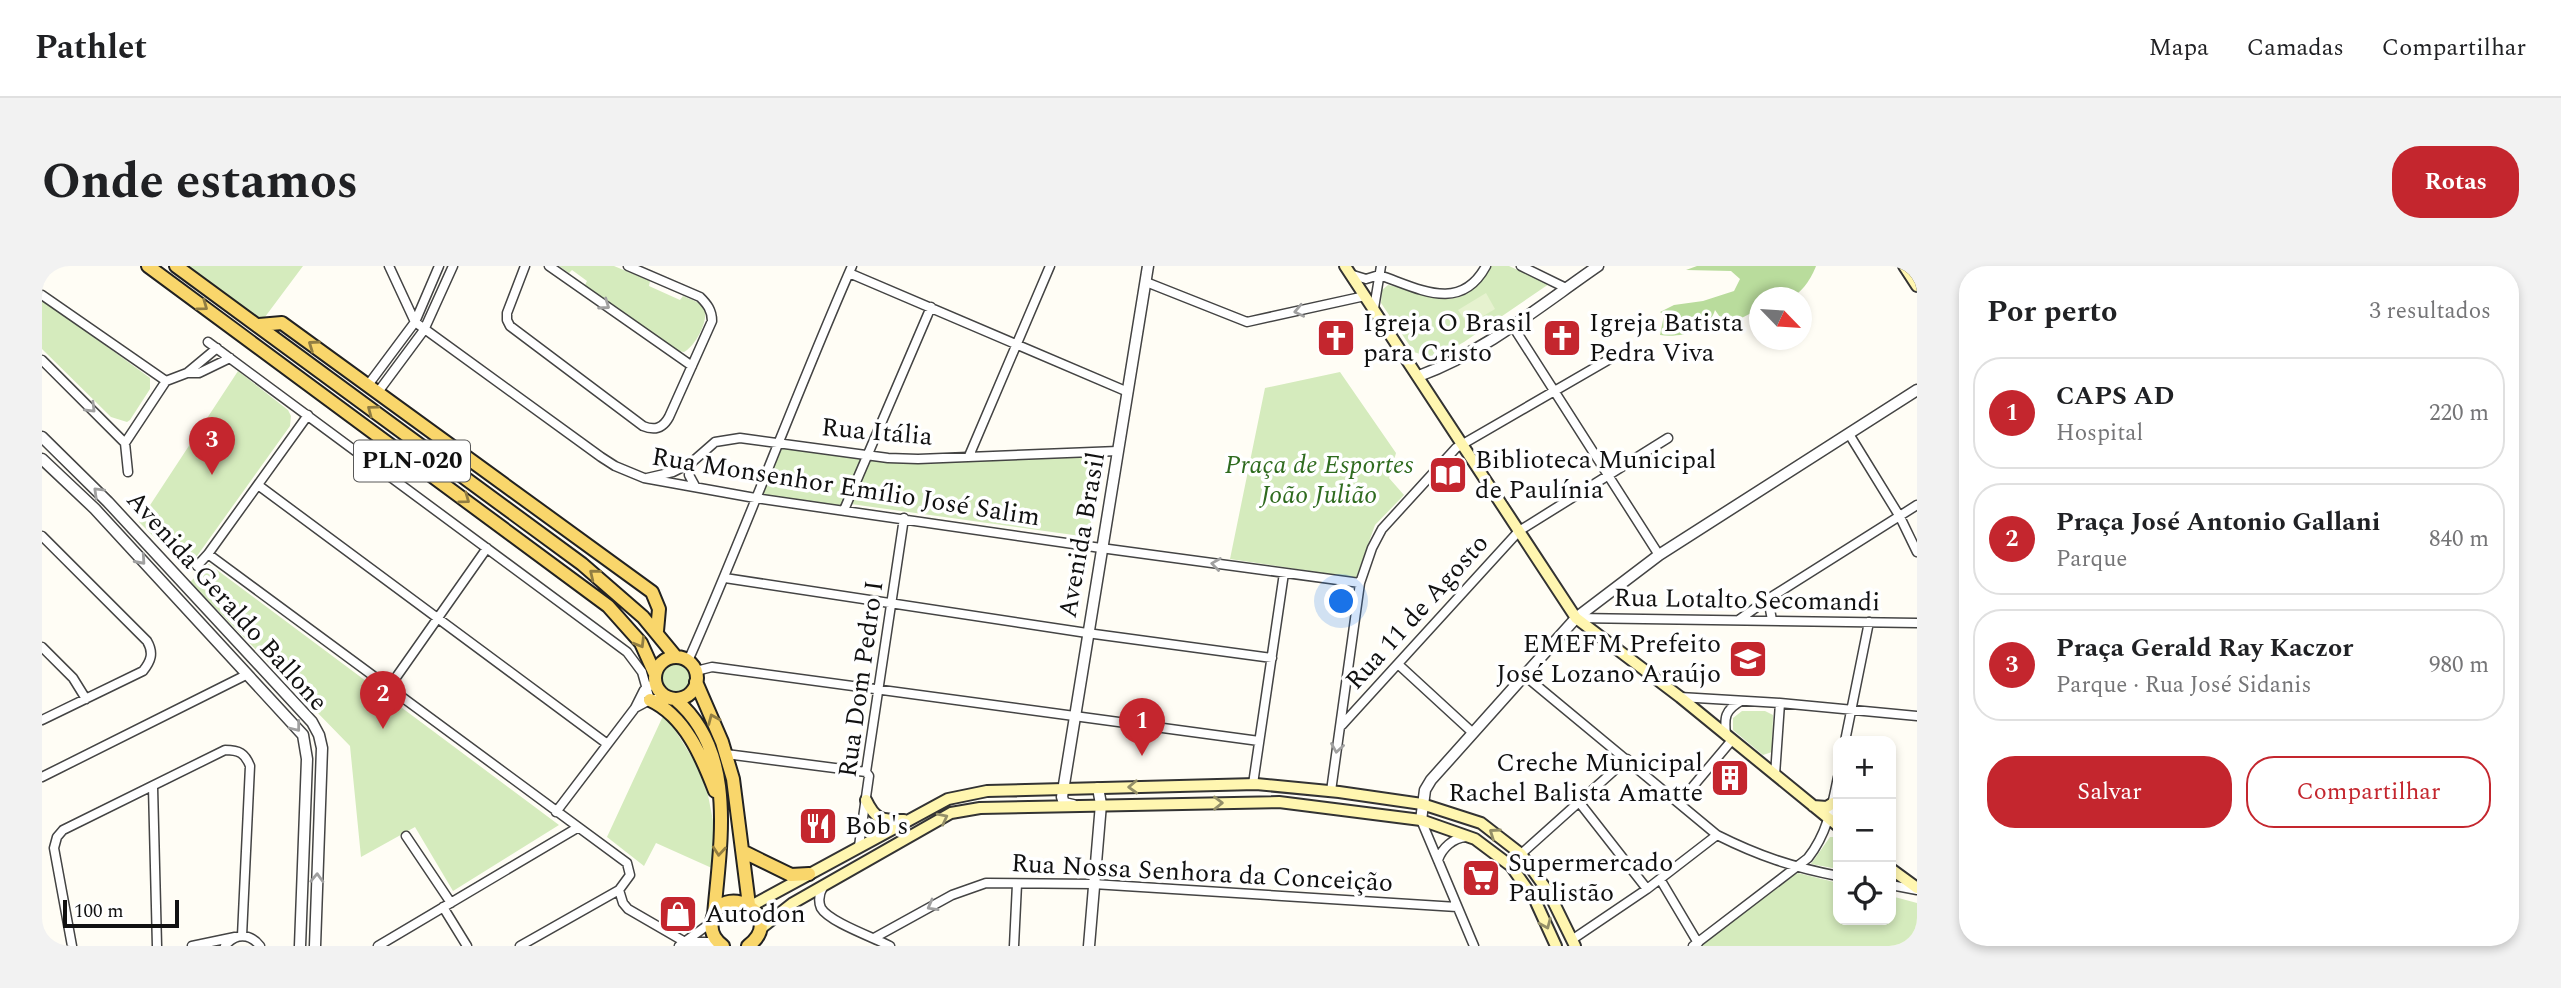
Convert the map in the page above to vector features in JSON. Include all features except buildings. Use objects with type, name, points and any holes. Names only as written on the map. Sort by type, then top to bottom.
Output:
[{"type":"main road","name":"PLN-020","points":[[148,266],[608,606],[641,643],[652,685],[696,719],[706,738],[718,778],[722,813],[713,919]]},
{"type":"main road","name":"PLN-020","points":[[177,266],[582,564],[657,631],[689,668],[726,754],[738,806],[750,906]]},
{"type":"main road","points":[[1905,266],[1917,286]]},
{"type":"main road","points":[[1348,270],[1576,618],[1680,697],[1833,822]]},
{"type":"main road","points":[[260,326],[282,323],[652,592],[659,609],[657,631]]},
{"type":"main road","points":[[672,698],[688,695],[689,668],[661,663],[652,685],[666,709],[683,727],[703,761],[722,813]]},
{"type":"main road","points":[[750,906],[948,799],[987,791],[1253,784],[1301,787],[1422,804],[1481,824],[1521,854],[1549,893],[1574,942]]},
{"type":"main road","points":[[1183,786],[1184,803]]},
{"type":"main road","points":[[1282,786],[1290,803]]},
{"type":"main road","points":[[1290,803],[1301,787]]},
{"type":"main road","points":[[986,807],[987,791]]},
{"type":"main road","points":[[866,800],[874,815],[882,820],[907,820]]},
{"type":"main road","points":[[750,945],[760,929],[781,911],[951,813],[986,807],[1290,803],[1421,820],[1469,837],[1492,850],[1511,866],[1535,900],[1556,946]]},
{"type":"main road","points":[[1813,806],[1828,807],[1833,803]]},
{"type":"main road","points":[[849,871],[859,846]]},
{"type":"main road","points":[[744,852],[792,875],[809,874]]},
{"type":"main road","points":[[842,855],[849,871]]},
{"type":"main road","points":[[1896,873],[1917,889]]},
{"type":"main road","points":[[1535,900],[1549,893]]},
{"type":"main road","points":[[721,945],[713,936],[713,919],[718,908],[733,901],[750,906],[757,913],[760,929]]},
{"type":"street","points":[[389,266],[415,322]]},
{"type":"street","points":[[373,388],[415,322],[439,266]]},
{"type":"street","points":[[373,388],[424,330],[453,266]]},
{"type":"street","points":[[526,266],[507,313],[510,326],[643,426],[652,429],[667,421],[712,321],[712,315],[700,297],[628,266]]},
{"type":"street","points":[[549,266],[692,366]]},
{"type":"street","points":[[969,456],[1050,266]]},
{"type":"street","name":"Avenida Brasil","points":[[1063,789],[1148,266]]},
{"type":"street","points":[[1380,270],[1432,293],[1449,295],[1467,288],[1486,266]]},
{"type":"street","points":[[1521,266],[1566,288]]},
{"type":"street","points":[[1419,376],[1514,328],[1598,266]]},
{"type":"street","points":[[1128,392],[931,307],[851,269],[777,443],[689,668],[712,667],[1259,741]]},
{"type":"street","points":[[1348,270],[1358,278],[1366,279],[1380,270]]},
{"type":"street","points":[[1374,308],[1380,270]]},
{"type":"street","points":[[1146,282],[1247,322],[1366,296]]},
{"type":"street","points":[[42,295],[166,381]]},
{"type":"street","points":[[844,510],[931,307]]},
{"type":"street","name":"Rua Monsenhor Emílio José Salim","points":[[415,322],[601,457],[643,478],[755,498],[1360,583]]},
{"type":"street","points":[[1514,328],[1660,555]]},
{"type":"street","points":[[208,342],[628,652],[652,685]]},
{"type":"street","points":[[125,443],[166,381],[187,373],[217,348]]},
{"type":"street","points":[[1331,791],[1360,583],[1382,529],[1456,449],[1615,356]]},
{"type":"street","points":[[187,373],[200,373],[230,358]]},
{"type":"street","points":[[42,360],[125,443],[128,472]]},
{"type":"street","points":[[1474,946],[1421,820],[1425,790],[1431,780],[1576,618],[1660,555],[1917,390]]},
{"type":"street","points":[[197,566],[308,415]]},
{"type":"street","points":[[1849,434],[1917,552]]},
{"type":"street","name":"Avenida Geraldo Ballone","points":[[42,437],[108,502],[312,722],[319,734],[322,748],[315,946]]},
{"type":"street","name":"Rua Itália","points":[[643,478],[673,471],[691,463],[715,442],[740,438],[918,459],[1118,450]]},
{"type":"street","name":"Rua 11 de Agosto","points":[[1341,726],[1519,531],[1668,439]]},
{"type":"street","name":"Avenida Geraldo Ballone","points":[[42,459],[95,509],[303,735],[307,746],[300,946]]},
{"type":"street","points":[[691,463],[689,475],[695,486]]},
{"type":"street","points":[[258,485],[606,743]]},
{"type":"street","points":[[1740,620],[1768,599],[1917,505]]},
{"type":"street","name":"Rua Dom Pedro I","points":[[859,846],[869,776],[866,772],[904,518]]},
{"type":"street","points":[[42,536],[151,648],[151,656],[143,671],[42,720]]},
{"type":"street","points":[[390,686],[487,548]]},
{"type":"street","points":[[208,554],[627,863],[631,869],[630,875],[619,890],[520,946]]},
{"type":"street","points":[[1253,784],[1284,573]]},
{"type":"street","points":[[725,578],[1087,634],[1272,658]]},
{"type":"street","points":[[1768,599],[1772,620]]},
{"type":"street","name":"Rua Lotalto Secomandi","points":[[1576,618],[1917,623]]},
{"type":"street","points":[[1846,736],[1869,622]]},
{"type":"street","points":[[42,647],[74,678],[86,699]]},
{"type":"street","points":[[1399,665],[1473,733]]},
{"type":"street","points":[[42,777],[246,675]]},
{"type":"street","points":[[1524,675],[1717,835],[1796,868],[1833,875]]},
{"type":"street","points":[[556,812],[652,685]]},
{"type":"street","points":[[635,708],[639,697],[652,685]]},
{"type":"street","points":[[1680,697],[1780,702],[1917,716]]},
{"type":"street","points":[[1679,803],[1729,737],[1724,719],[1726,712],[1741,701]]},
{"type":"street","points":[[1775,775],[1780,702]]},
{"type":"street","points":[[72,946],[54,848],[57,837],[63,830],[225,750],[236,750],[246,755],[250,766],[239,936]]},
{"type":"street","points":[[726,754],[866,772]]},
{"type":"street","points":[[1521,854],[1627,759]]},
{"type":"street","points":[[153,787],[157,946]]},
{"type":"street","points":[[1089,946],[1101,804],[1098,788]]},
{"type":"street","points":[[1063,789],[1064,803],[1073,805]]},
{"type":"street","points":[[1579,802],[1647,889]]},
{"type":"street","points":[[1660,878],[1696,944],[1796,868],[1833,824]]},
{"type":"street","points":[[378,946],[577,828]]},
{"type":"street","points":[[1574,942],[1717,835]]},
{"type":"street","points":[[407,836],[467,946]]},
{"type":"street","points":[[1438,860],[1443,848],[1461,837],[1469,837]]},
{"type":"street","name":"Rua Nossa Senhora da Conceição","points":[[874,938],[952,895],[986,883],[1093,884],[1457,907]]},
{"type":"street","points":[[1014,946],[1017,884]]},
{"type":"street","points":[[823,886],[819,898],[823,911],[890,946]]},
{"type":"street","points":[[1896,886],[1917,889]]},
{"type":"street","points":[[619,890],[628,909],[682,944],[721,945]]},
{"type":"street","points":[[682,944],[713,919]]},
{"type":"street","points":[[225,946],[239,936]]},
{"type":"street","points":[[192,946],[239,936],[255,940],[260,946]]},
{"type":"green space","points":[[175,266],[303,266],[259,325]]},
{"type":"green space","points":[[559,266],[614,266],[650,281],[649,286],[680,300],[683,296],[694,300],[705,312],[701,332],[684,352],[674,350],[585,285],[587,281],[572,270],[569,273]]},
{"type":"green space","points":[[1490,266],[1509,266],[1549,284],[1441,355],[1426,356],[1414,352],[1381,303],[1382,290],[1388,285],[1426,296],[1456,298],[1472,290]]},
{"type":"green space","points":[[1697,266],[1816,266],[1804,287],[1749,287],[1749,314],[1730,324],[1724,323],[1715,310],[1707,324],[1692,332],[1660,335],[1664,315],[1660,312],[1674,305],[1703,301],[1734,291],[1740,279],[1731,271],[1686,270]]},
{"type":"green space","points":[[1486,293],[1495,309],[1468,325],[1458,310]]},
{"type":"green space","points":[[42,299],[150,378],[150,389],[130,420],[127,422],[111,417],[42,349]]},
{"type":"green space","points":[[238,371],[288,410],[291,416],[290,426],[187,570],[139,522]]},
{"type":"green space","name":"Praça de Esportes João Julião","points":[[1340,372],[1396,453],[1389,478],[1404,495],[1375,525],[1356,578],[1230,559],[1265,388]]},
{"type":"green space","points":[[779,447],[864,458],[842,507],[759,496]]},
{"type":"green space","points":[[1104,455],[1088,537],[851,504],[870,461]]},
{"type":"green space","points":[[209,564],[559,825],[453,891],[415,827],[361,857],[350,746],[190,582]]},
{"type":"green space","points":[[676,662],[687,667],[692,678],[687,689],[676,694],[665,689],[660,678],[665,667]]},
{"type":"green space","points":[[1742,711],[1765,711],[1773,715],[1772,752],[1763,755],[1733,730],[1733,718]]},
{"type":"green space","points":[[663,716],[667,717],[698,767],[708,795],[714,826],[714,869],[656,843],[644,866],[607,837]]},
{"type":"green space","points":[[1830,837],[1833,837],[1833,868],[1811,864]]},
{"type":"green space","points":[[1798,873],[1833,882],[1833,925],[1896,925],[1896,897],[1917,903],[1917,946],[1700,946]]},
{"type":"place","name":"Igreja O Brasil para Cristo","points":[[1336,338]]},
{"type":"place","name":"Igreja Batista Pedra Viva","points":[[1562,338]]},
{"type":"place","name":"Praça Gerald Ray Kaczor","points":[[212,475]]},
{"type":"place","name":"Biblioteca Municipal de Paulínia","points":[[1448,475]]},
{"type":"place","name":"EMEFM Prefeito José Lozano Araújo","points":[[1748,659]]},
{"type":"place","name":"Praça José Antonio Gallani","points":[[383,729]]},
{"type":"place","name":"CAPS AD","points":[[1142,756]]},
{"type":"place","name":"Creche Municipal Rachel Balista Amatte","points":[[1730,778]]},
{"type":"place","name":"Bob's","points":[[818,826]]},
{"type":"place","name":"Supermercado Paulistão","points":[[1481,878]]},
{"type":"place","name":"Autodon","points":[[678,914]]}]
